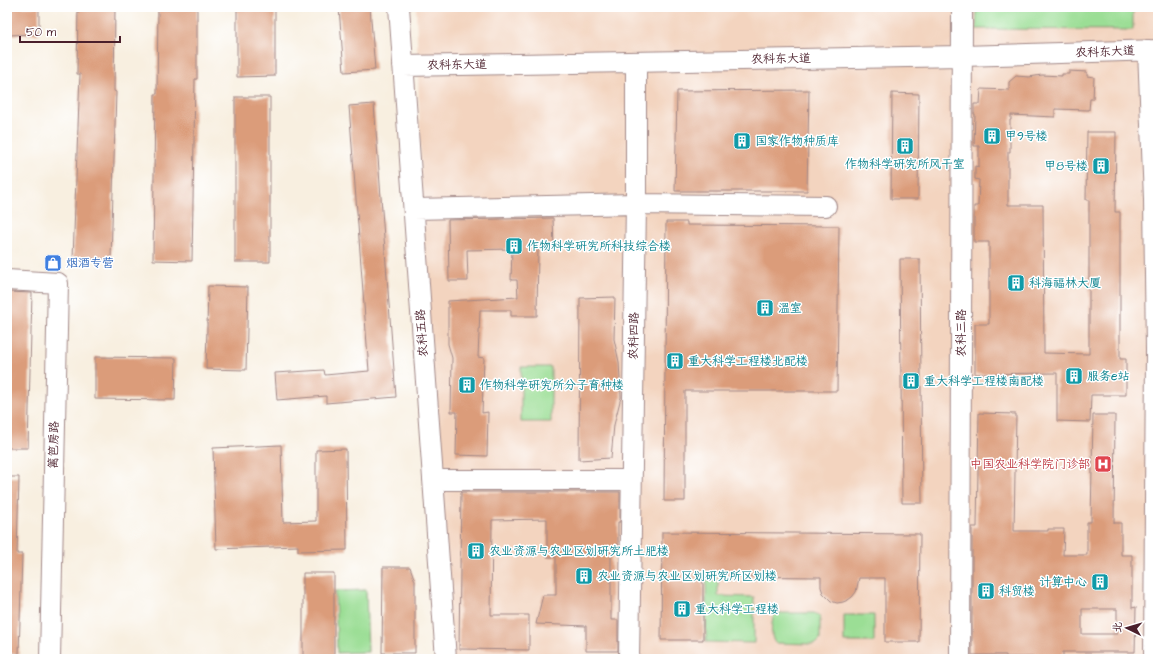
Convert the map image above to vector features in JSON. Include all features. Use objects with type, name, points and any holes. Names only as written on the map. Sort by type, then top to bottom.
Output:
[{"type":"street","name":"农科五路","points":[[399,7],[446,659]]},
{"type":"street","name":"农科三路","points":[[960,659],[962,7]]},
{"type":"street","name":"农科东大道","points":[[404,66],[962,56],[1153,50]]},
{"type":"street","points":[[1153,50],[1157,349],[1154,659]]},
{"type":"street","name":"农科四路","points":[[629,659],[636,204],[636,62]]},
{"type":"street","points":[[414,209],[636,204],[826,206]]},
{"type":"street","name":"篱笆房路","points":[[7,280],[58,283],[50,659]]},
{"type":"street","points":[[433,480],[631,480]]},
{"type":"shaded area","points":[[416,7],[1158,7],[1158,659],[436,659]]},
{"type":"green space","points":[[977,7],[1133,7],[1133,30],[976,29]]},
{"type":"green space","points":[[521,367],[551,367],[551,422],[521,422]]},
{"type":"green space","points":[[706,579],[718,579],[718,596],[754,597],[754,643],[706,642]]},
{"type":"green space","points":[[366,590],[368,652],[337,653],[335,591]]},
{"type":"green space","points":[[777,613],[814,613],[818,615],[820,618],[820,640],[817,643],[812,644],[775,643],[772,637],[772,622],[774,615]]},
{"type":"green space","points":[[844,615],[874,615],[874,642],[844,642]]},
{"type":"building","points":[[7,7],[39,7],[39,34],[7,35]]},
{"type":"building","points":[[78,7],[115,7],[114,91],[116,92],[111,259],[73,258],[80,74],[77,74]]},
{"type":"building","points":[[158,7],[197,7],[197,79],[195,79],[192,261],[153,260],[155,94],[157,94]]},
{"type":"building","points":[[237,7],[275,7],[275,76],[237,77]]},
{"type":"building","points":[[370,7],[375,70],[344,72],[339,8]]},
{"type":"building","points":[[1069,71],[1087,72],[1087,76],[1094,77],[1093,99],[1090,99],[1089,110],[1055,109],[1055,117],[1011,115],[1010,152],[1008,152],[1008,205],[1043,205],[1044,353],[1089,354],[1089,200],[1086,200],[1087,132],[1116,132],[1115,212],[1120,212],[1120,359],[1126,359],[1126,395],[1091,395],[1090,422],[1057,421],[1057,373],[975,374],[975,324],[989,324],[989,242],[974,242],[974,206],[978,206],[979,180],[975,179],[975,166],[979,167],[979,146],[974,146],[974,104],[980,104],[981,89],[1009,90],[1009,82],[1016,76],[1062,76],[1062,74],[1069,74]]},
{"type":"building","name":"国家作物种质库","points":[[809,90],[807,191],[675,191],[677,91]]},
{"type":"building","name":"作物科学研究所风干室","points":[[892,93],[919,94],[918,199],[891,199]]},
{"type":"building","points":[[235,97],[270,97],[270,262],[235,262]]},
{"type":"building","points":[[374,104],[396,397],[326,403],[326,396],[277,400],[275,373],[324,370],[325,375],[369,371],[349,106]]},
{"type":"building","name":"作物科学研究所分子育种楼","points":[[553,218],[554,249],[538,249],[537,316],[511,316],[511,310],[480,310],[478,357],[484,358],[482,413],[488,412],[487,456],[456,455],[457,412],[451,412],[452,358],[448,344],[448,301],[518,297],[517,280],[511,280],[512,249],[467,250],[468,281],[449,281],[448,220]]},
{"type":"building","name":"温室","points":[[666,222],[687,222],[687,225],[839,226],[837,391],[685,391],[685,501],[664,501]]},
{"type":"building","name":"重大科学工程楼南配楼","points":[[900,259],[920,259],[922,503],[902,503]]},
{"type":"building","points":[[208,286],[248,287],[246,370],[206,369]]},
{"type":"building","points":[[7,292],[32,293],[28,448],[7,448]]},
{"type":"building","points":[[615,297],[614,339],[619,362],[621,397],[614,425],[611,458],[579,460],[580,298]]},
{"type":"building","points":[[95,357],[176,358],[175,400],[95,399]]},
{"type":"building","points":[[979,413],[1016,414],[1014,531],[1048,531],[1048,529],[1064,529],[1063,555],[1087,555],[1087,522],[1091,522],[1093,415],[1115,415],[1114,523],[1121,523],[1121,555],[1132,555],[1132,608],[1136,607],[1135,652],[1063,652],[1063,657],[1006,657],[1006,655],[972,655],[972,527],[977,527]],"holes":[[[1082,609],[1117,609],[1117,634],[1082,634]]]},
{"type":"building","points":[[281,445],[283,522],[316,521],[316,450],[346,449],[347,550],[298,551],[298,546],[216,549],[213,448]]},
{"type":"building","points":[[7,477],[19,477],[17,554],[22,554],[19,654],[7,654]]},
{"type":"building","name":"农业资源与农业区划研究所区划楼","points":[[461,492],[620,492],[618,549],[611,549],[611,620],[618,620],[618,651],[586,651],[586,626],[536,624],[543,595],[556,595],[556,557],[547,557],[547,519],[492,520],[491,615],[529,615],[529,650],[459,649]]},
{"type":"building","name":"重大科学工程楼","points":[[662,532],[920,534],[919,642],[885,642],[885,578],[859,578],[856,592],[852,597],[843,602],[837,603],[831,601],[823,593],[821,587],[821,577],[703,576],[703,640],[661,640]]},
{"type":"building","points":[[383,567],[410,567],[415,581],[415,653],[382,653]]},
{"type":"building","points":[[303,573],[334,573],[334,659],[303,659]]},
{"type":"place","name":"甲9号楼","points":[[992,136]]},
{"type":"place","name":"国家作物种质库","points":[[742,141]]},
{"type":"place","name":"作物科学研究所风干室","points":[[905,146]]},
{"type":"place","name":"甲8号楼","points":[[1101,166]]},
{"type":"place","name":"作物科学研究所科技综合楼","points":[[514,246]]},
{"type":"place","name":"烟酒专营","points":[[53,263]]},
{"type":"place","name":"科海福林大厦","points":[[1016,283]]},
{"type":"place","name":"温室","points":[[765,308]]},
{"type":"place","name":"重大科学工程楼北配楼","points":[[675,361]]},
{"type":"place","name":"服务e站","points":[[1074,376]]},
{"type":"place","name":"重大科学工程楼南配楼","points":[[911,381]]},
{"type":"place","name":"作物科学研究所分子育种楼","points":[[467,385]]},
{"type":"place","name":"中国农业科学院门诊部","points":[[1103,464]]},
{"type":"place","name":"农业资源与农业区划研究所土肥楼","points":[[476,551]]},
{"type":"place","name":"农业资源与农业区划研究所区划楼","points":[[584,576]]},
{"type":"place","name":"计算中心","points":[[1100,582]]},
{"type":"place","name":"科贸楼","points":[[986,591]]},
{"type":"place","name":"重大科学工程楼","points":[[682,609]]}]
